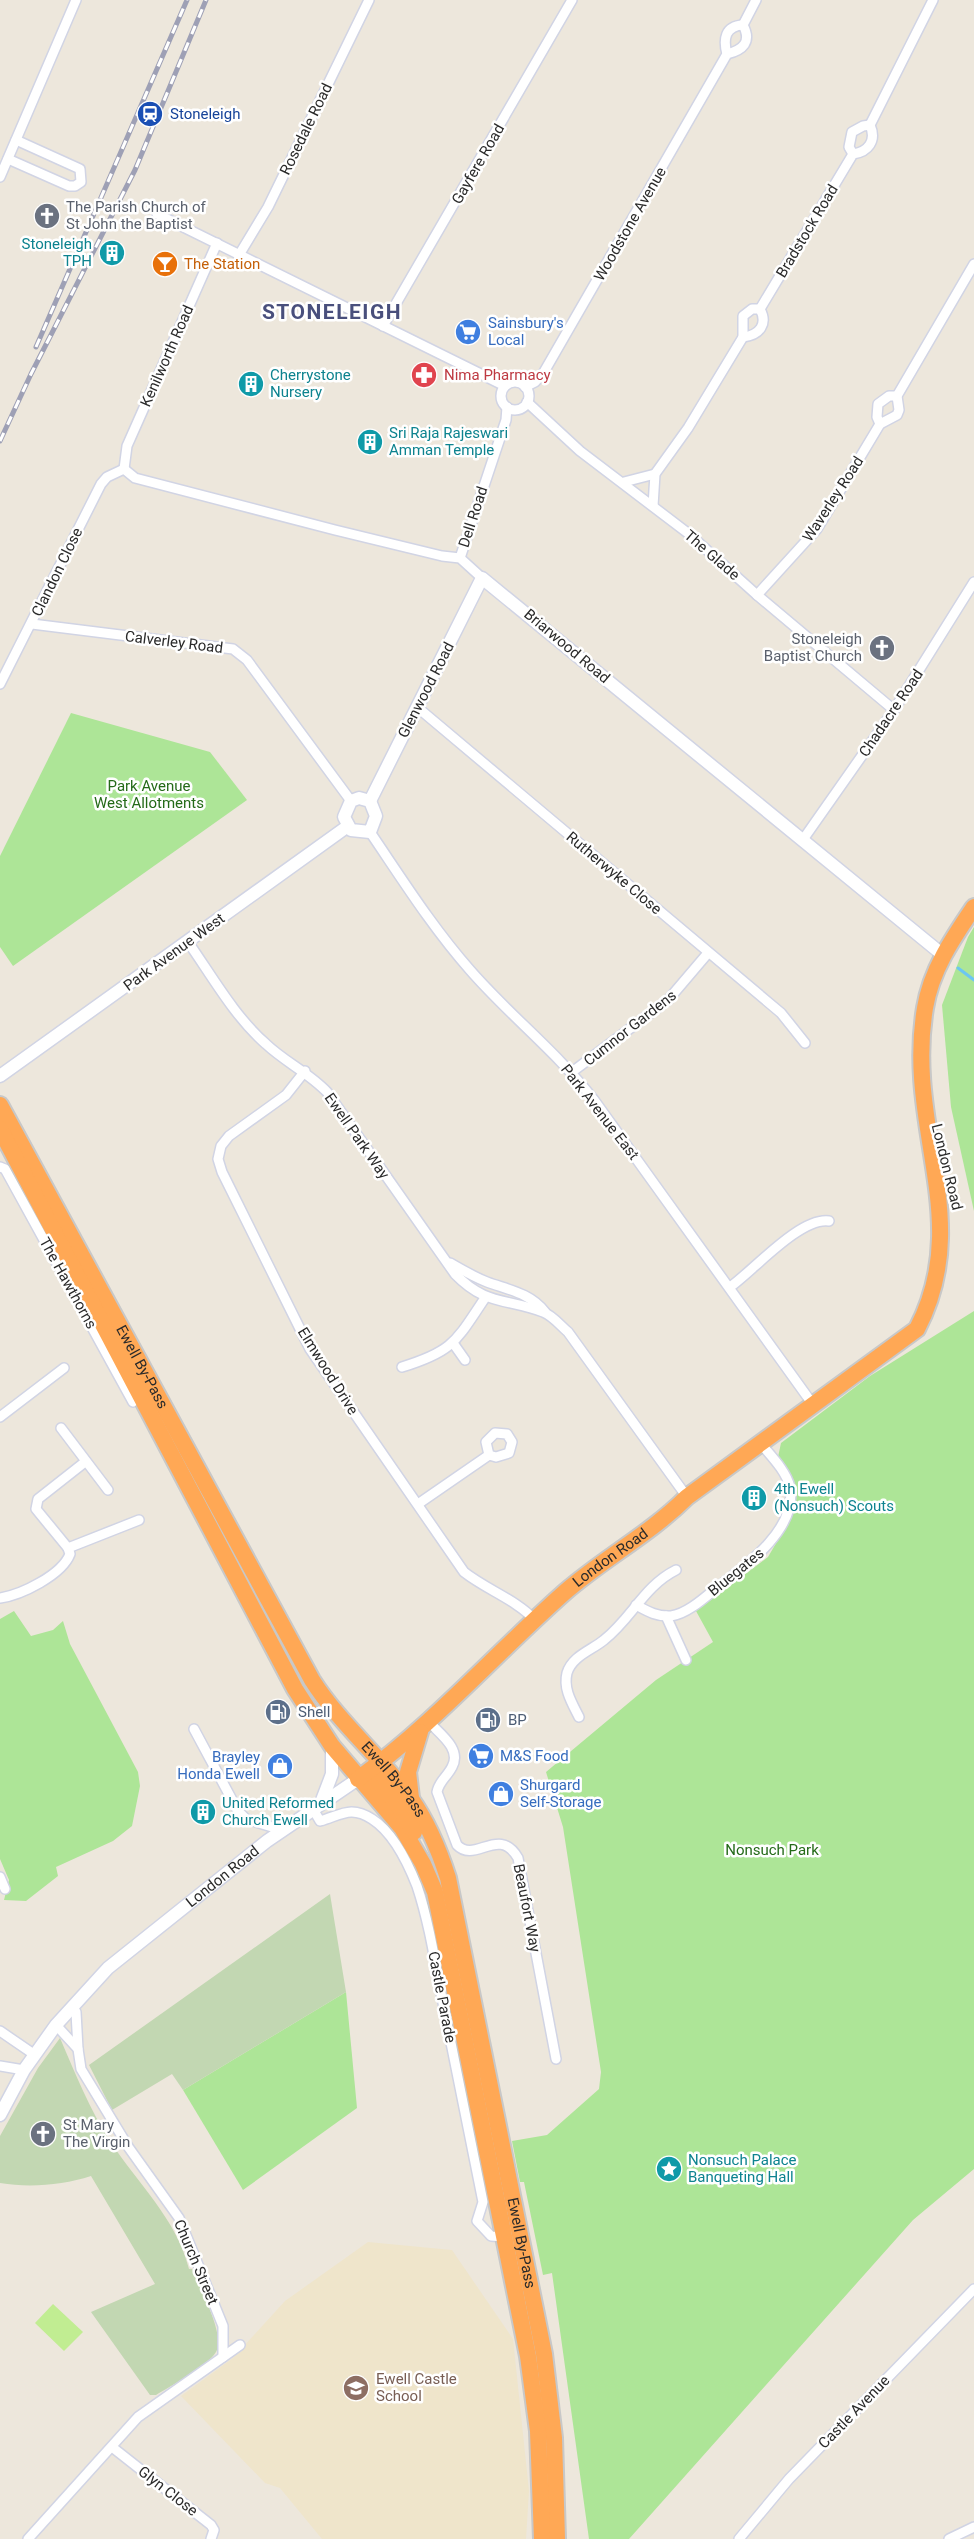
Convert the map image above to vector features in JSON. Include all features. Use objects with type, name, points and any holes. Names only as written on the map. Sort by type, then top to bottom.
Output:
[{"type":"highway","name":"London Road","points":[[954,1186],[924,1066],[925,1008],[930,987],[943,955],[974,906]]},
{"type":"highway","name":"Ewell By-Pass","points":[[0,1105],[312,1680],[328,1704],[411,1798],[429,1830],[448,1878],[537,2310],[554,2438],[557,2539]]},
{"type":"highway","name":"Ewell By-Pass","points":[[0,1129],[295,1689],[332,1746],[402,1828],[423,1864],[435,1892],[528,2356],[538,2431],[542,2539]]},
{"type":"highway","name":"London Road","points":[[358,1779],[425,1726],[566,1591],[664,1520],[687,1497],[762,1445],[917,1329],[940,1299],[953,1269]]},
{"type":"highway","points":[[328,1704],[333,1726],[358,1761],[361,1770],[358,1779]]},
{"type":"highway","points":[[411,1798],[408,1772],[425,1726]]},
{"type":"highway","points":[[380,1763],[375,1777],[413,1828],[423,1864]]},
{"type":"street","points":[[0,177],[76,0]]},
{"type":"street","name":"Rosedale Road","points":[[240,255],[268,207],[369,0]]},
{"type":"street","name":"Gayfere Road","points":[[384,326],[572,0]]},
{"type":"street","name":"Woodstone Avenue","points":[[727,54],[737,52],[745,45],[747,35],[743,25],[756,0]]},
{"type":"street","name":"Bradstock Road","points":[[760,309],[853,154],[862,152],[871,144],[873,136],[870,125],[933,0]]},
{"type":"street","name":"Woodstone Avenue","points":[[525,387],[535,382],[544,372],[727,54],[724,43],[728,30],[734,26],[743,25]]},
{"type":"street","name":"Bradstock Road","points":[[853,154],[849,147],[852,132],[870,125]]},
{"type":"street","points":[[8,159],[69,186],[75,186],[81,182],[80,169],[16,140]]},
{"type":"street","points":[[157,214],[505,386],[517,382],[525,387],[528,394],[526,402],[515,410],[507,407],[501,397],[505,386]]},
{"type":"street","name":"Kenilworth Road","points":[[124,469],[127,446],[217,243]]},
{"type":"street","name":"Waverley Road","points":[[757,596],[817,529],[880,424],[897,415],[900,410],[897,396],[974,264]]},
{"type":"street","name":"Bradstock Road","points":[[655,474],[688,428],[743,337],[743,316],[752,309],[760,309]]},
{"type":"street","name":"Bradstock Road","points":[[743,337],[754,335],[760,330],[764,318],[760,309]]},
{"type":"street","name":"Waverley Road","points":[[880,424],[876,409],[878,404],[889,396],[897,396]]},
{"type":"street","name":"The Glade","points":[[526,402],[580,451],[624,482],[698,541],[757,596],[894,710]]},
{"type":"street","name":"Dell Road","points":[[460,558],[506,420],[507,407]]},
{"type":"street","points":[[124,469],[135,478],[367,538],[441,556],[460,558]]},
{"type":"street","name":"Clandon Close","points":[[0,684],[101,484],[107,477],[124,469]]},
{"type":"street","points":[[624,482],[655,474],[653,506]]},
{"type":"street","name":"Briarwood Road","points":[[460,558],[943,955]]},
{"type":"street","name":"Glenwood Road","points":[[369,801],[482,578]]},
{"type":"street","name":"Chadacre Road","points":[[802,841],[894,710],[974,582]]},
{"type":"street","name":"Calverley Road","points":[[32,624],[233,649],[247,660],[351,801]]},
{"type":"street","name":"Rutherwyke Close","points":[[417,707],[781,1013],[805,1044]]},
{"type":"street","points":[[359,798],[369,801],[376,816],[370,832],[351,830],[348,826],[344,817],[351,801],[359,798]]},
{"type":"street","name":"Park Avenue West","points":[[0,1076],[348,826]]},
{"type":"street","name":"Park Avenue East","points":[[370,832],[444,940],[471,972],[572,1072],[814,1406]]},
{"type":"street","name":"Ewell Park Way","points":[[188,942],[253,1031],[266,1044],[305,1071],[327,1092],[445,1260],[466,1285],[485,1298],[545,1312]]},
{"type":"street","name":"Cumnor Gardens","points":[[572,1072],[668,1000],[708,953]]},
{"type":"street","name":"Elmwood Drive","points":[[305,1071],[286,1095],[229,1136],[221,1146],[218,1159],[222,1172],[310,1349],[464,1572],[479,1584],[519,1605],[535,1620]]},
{"type":"street","name":"The Hawthorns","points":[[0,1167],[5,1169],[133,1402]]},
{"type":"street","points":[[730,1287],[746,1276],[758,1260],[819,1220],[829,1221]]},
{"type":"street","name":"Ewell Park Way","points":[[445,1260],[471,1275],[522,1293],[538,1303],[568,1332],[687,1497]]},
{"type":"street","points":[[402,1367],[434,1357],[453,1343],[485,1298]]},
{"type":"street","points":[[453,1343],[465,1360]]},
{"type":"street","points":[[0,1417],[64,1368]]},
{"type":"street","points":[[61,1428],[108,1490]]},
{"type":"street","name":"Bluegates","points":[[666,1616],[684,1612],[752,1561],[766,1548],[782,1525],[789,1504],[790,1487],[783,1471],[762,1445]]},
{"type":"street","points":[[418,1504],[489,1455]]},
{"type":"street","points":[[0,1598],[46,1579],[68,1560],[70,1554],[68,1548],[36,1509],[38,1499],[85,1462]]},
{"type":"street","points":[[68,1548],[139,1520]]},
{"type":"street","points":[[579,1717],[566,1684],[568,1671],[575,1660],[604,1641],[624,1622],[655,1582],[676,1570]]},
{"type":"street","points":[[636,1605],[657,1616],[666,1616],[686,1660]]},
{"type":"street","name":"Beaufort Way","points":[[425,1726],[448,1742],[454,1753],[453,1767],[439,1784],[437,1792],[457,1845],[462,1850],[468,1851],[500,1844],[513,1850],[518,1858],[556,2059]]},
{"type":"street","points":[[194,1729],[238,1811],[246,1819],[282,1830]]},
{"type":"street","points":[[316,1807],[332,1774],[332,1746]]},
{"type":"street","name":"London Road","points":[[0,2115],[24,2070],[56,2025],[108,1968],[282,1830],[358,1779]]},
{"type":"street","name":"Castle Parade","points":[[316,1807],[320,1821],[340,1812],[349,1812],[370,1818],[382,1826],[398,1846],[411,1873],[429,1931],[483,2202],[477,2221],[491,2236],[504,2237]]},
{"type":"street","points":[[0,1877],[4,1889]]},
{"type":"street","points":[[429,1931],[450,1961]]},
{"type":"street","name":"Church Street","points":[[72,2006],[76,2012],[81,2069],[129,2148],[179,2218],[223,2326],[223,2357]]},
{"type":"street","name":"Church Street","points":[[56,2025],[78,2049]]},
{"type":"street","points":[[0,2031],[35,2055]]},
{"type":"street","points":[[0,2066],[24,2070]]},
{"type":"street","name":"Castle Avenue","points":[[739,2539],[789,2479],[974,2289]]},
{"type":"street","points":[[28,2539],[153,2405],[240,2345]]},
{"type":"street","name":"Glyn Close","points":[[112,2447],[211,2525],[214,2530],[211,2539]]},
{"type":"street","points":[[949,2539],[974,2527]]},
{"type":"shaded area","name":"Ewell Castle School","points":[[368,2242],[452,2250],[513,2339],[529,2491],[526,2539],[322,2539],[280,2488],[265,2483],[181,2396],[233,2358],[285,2301]]},
{"type":"green space","name":"Park Avenue West Allotments","points":[[71,713],[210,752],[247,800],[13,966],[0,947],[0,856]]},
{"type":"green space","points":[[974,927],[974,1211],[951,1107],[942,1005]]},
{"type":"green space","name":"Nonsuch Park","points":[[974,1311],[974,2169],[913,2220],[629,2539],[589,2539],[552,2273],[543,2275],[524,2182],[520,2182],[512,2141],[547,2135],[599,2089],[601,2072],[563,1827],[546,1772],[656,1680],[713,1642],[696,1611],[768,1557],[789,1521],[794,1481],[778,1457],[781,1443],[870,1376]]},
{"type":"green space","points":[[14,1611],[31,1636],[53,1630],[63,1621],[70,1644],[138,1772],[140,1786],[132,1826],[113,1841],[56,1867],[58,1876],[26,1901],[4,1900],[9,1880],[0,1859],[0,1619]]},
{"type":"green space","points":[[330,1894],[346,1992],[183,2090],[172,2074],[112,2110],[89,2065]]},
{"type":"green space","points":[[346,1992],[357,2108],[243,2190],[183,2090]]},
{"type":"green space","points":[[60,2038],[83,2091],[110,2141],[166,2217],[215,2323],[218,2344],[216,2352],[197,2370],[156,2395],[150,2395],[91,2312],[155,2284],[91,2176],[46,2185],[0,2183],[0,2136],[38,2068]]},
{"type":"green space","points":[[53,2304],[83,2332],[64,2351],[35,2323]]},
{"type":"waterway","points":[[958,968],[974,980]]},
{"type":"railway","points":[[36,347],[187,0]]},
{"type":"railway","points":[[0,441],[31,374],[135,170],[206,0]]},
{"type":"place","name":"Stoneleigh","points":[[150,114]]},
{"type":"place","name":"The Parish Church of St John the Baptist","points":[[47,216]]},
{"type":"place","name":"Stoneleigh TPH","points":[[112,253]]},
{"type":"place","name":"The Station","points":[[165,264]]},
{"type":"place","name":"Sainsbury's Local","points":[[468,332]]},
{"type":"place","name":"Nima Pharmacy","points":[[424,375]]},
{"type":"place","name":"Cherrystone Nursery","points":[[251,384]]},
{"type":"place","name":"Sri Raja Rajeswari Amman Temple","points":[[370,442]]},
{"type":"place","name":"Stoneleigh Baptist Church","points":[[882,648]]},
{"type":"place","name":"4th Ewell (Nonsuch) Scouts","points":[[754,1498]]},
{"type":"place","name":"Shell","points":[[278,1712]]},
{"type":"place","name":"BP","points":[[488,1720]]},
{"type":"place","name":"M&S Food","points":[[481,1756]]},
{"type":"place","name":"Brayley Honda Ewell","points":[[280,1766]]},
{"type":"place","name":"Shurgard Self-Storage","points":[[501,1794]]},
{"type":"place","name":"United Reformed Church Ewell","points":[[203,1812]]},
{"type":"place","name":"St Mary The Virgin","points":[[43,2134]]},
{"type":"place","name":"Nonsuch Palace Banqueting Hall","points":[[669,2169]]},
{"type":"place","name":"Ewell Castle School","points":[[356,2388]]},
{"type":"district","name":"STONELEIGH","points":[[332,312]]}]
